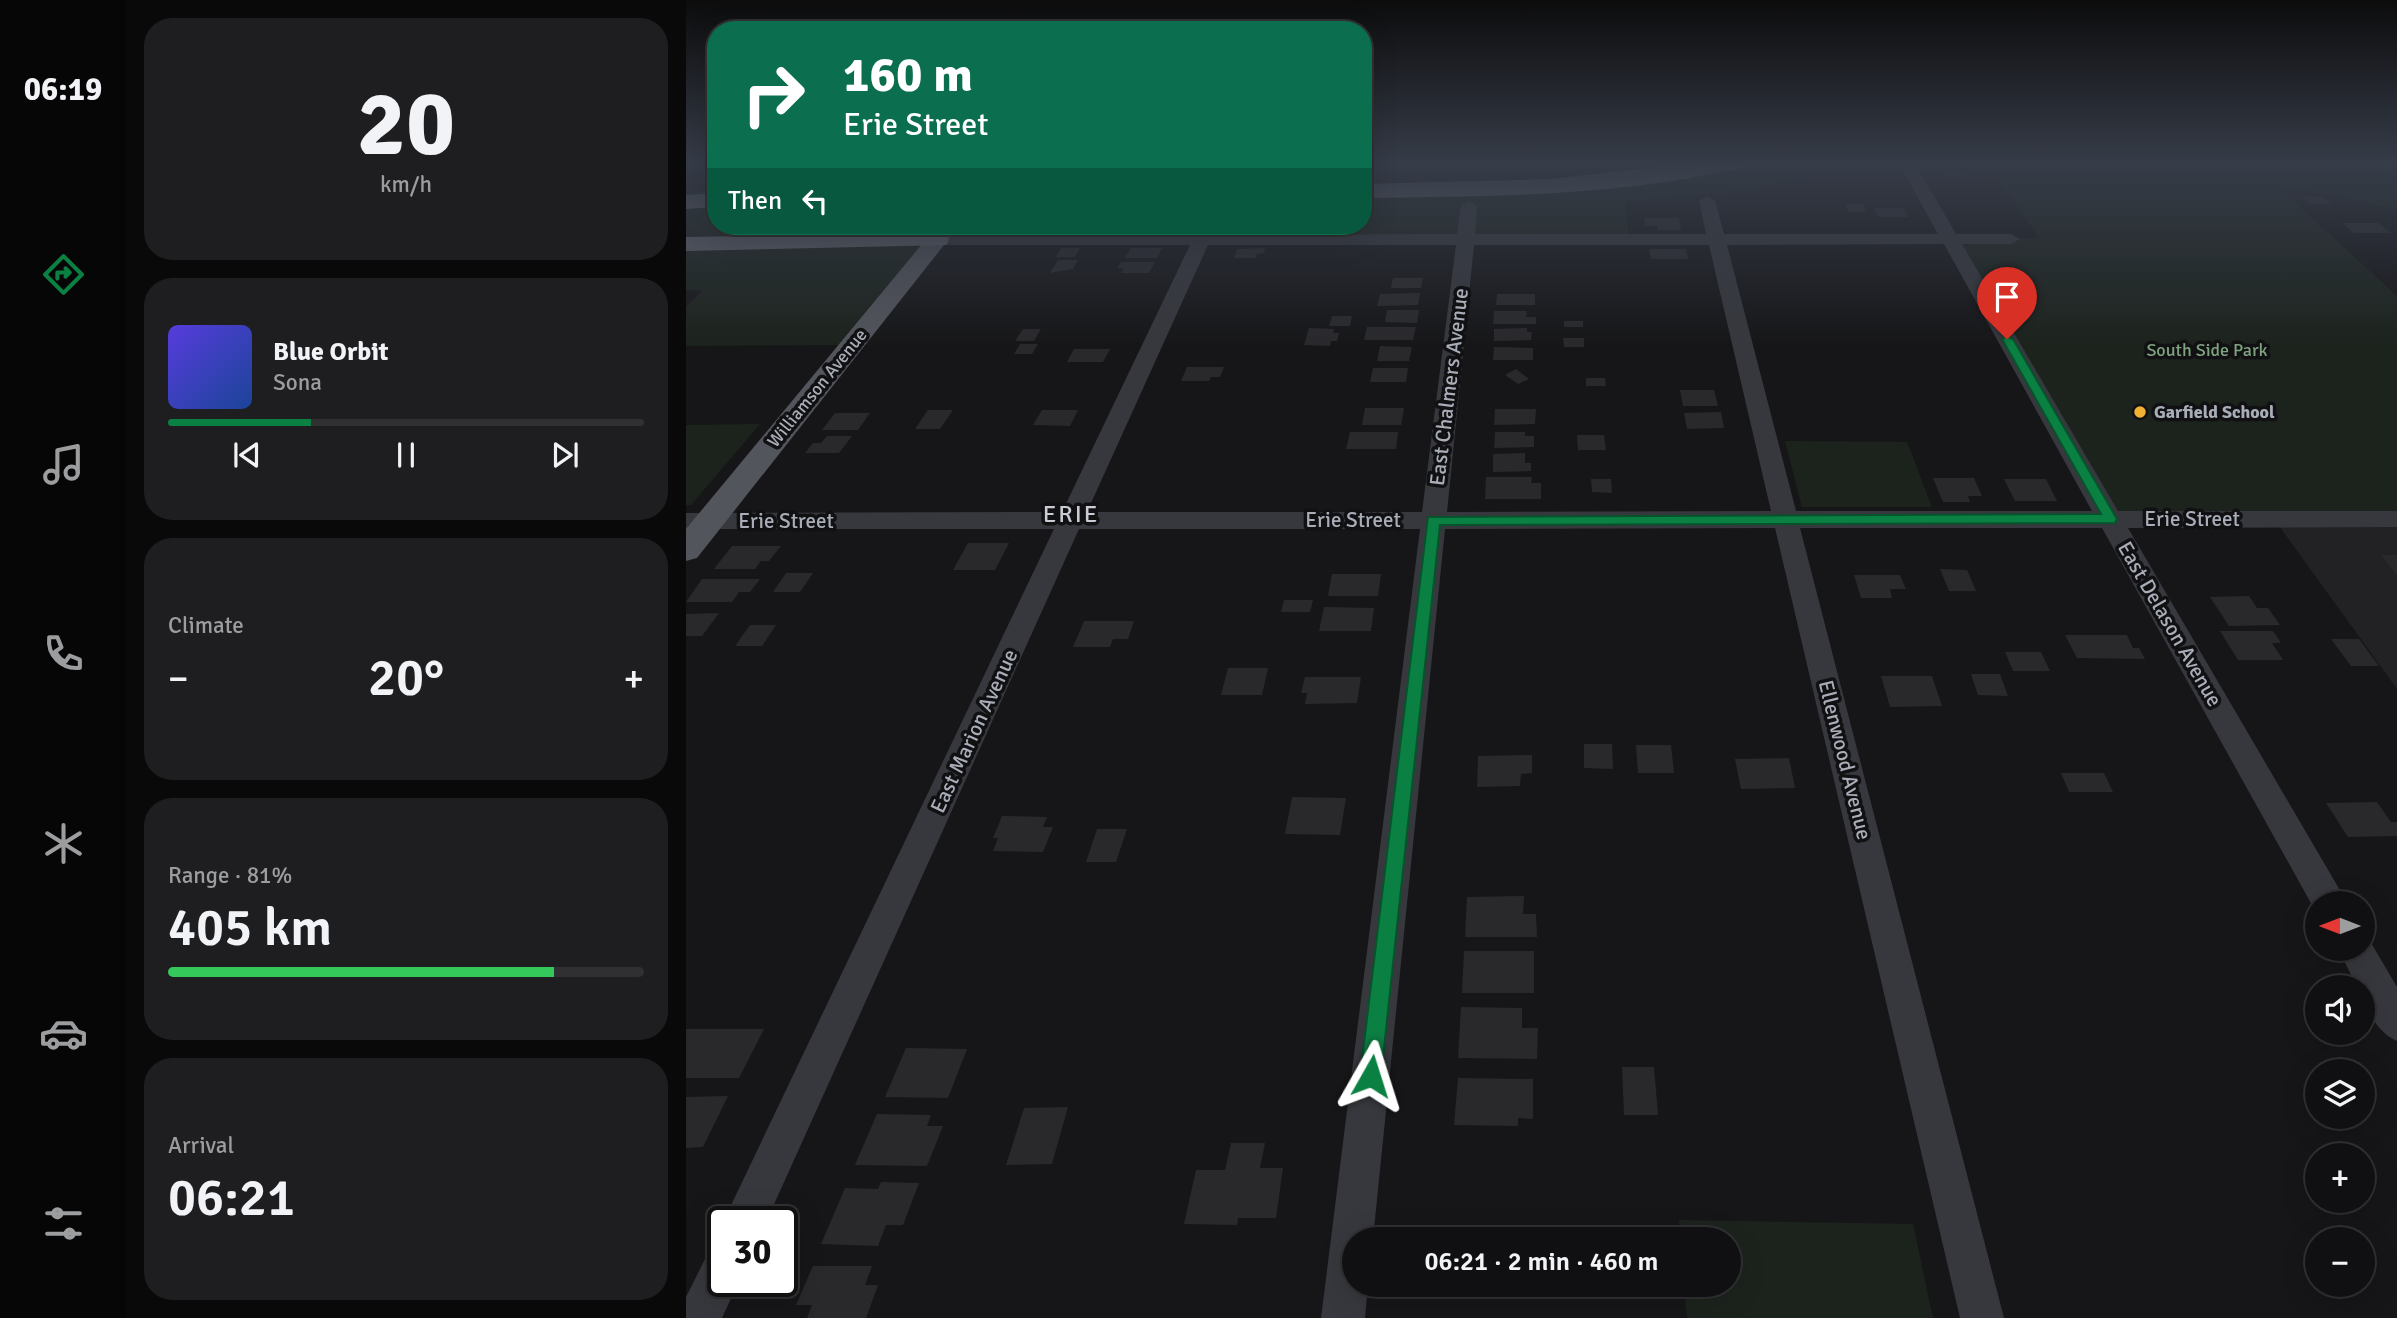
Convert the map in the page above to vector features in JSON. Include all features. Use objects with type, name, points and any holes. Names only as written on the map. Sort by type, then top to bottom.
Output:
[{"type":"highway","points":[[686,244],[895,235]]},
{"type":"main road","name":"Williamson Avenue","points":[[686,550],[698,521],[940,235]]},
{"type":"street","name":"East Chalmers Avenue","points":[[1343,1318],[1467,224]]},
{"type":"street","name":"Ellenwood Avenue","points":[[1712,224],[1982,1318]]},
{"type":"street","name":"East Delason Avenue","points":[[1941,224],[2322,891]]},
{"type":"street","points":[[1029,235],[1202,239],[2011,239]]},
{"type":"street","name":"East Marion Avenue","points":[[751,1206],[1202,239]]},
{"type":"street","name":"Erie Street","points":[[698,521],[2397,519]]},
{"type":"street","points":[[2362,961],[2397,1023]]},
{"type":"street","points":[[699,1318],[709,1297]]},
{"type":"shaded area","points":[[2274,519],[2397,519],[2397,689]]},
{"type":"green space","points":[[686,224],[707,224],[707,235],[1372,235],[1372,224],[1628,224],[1630,239],[937,240],[852,345],[686,346],[686,306],[702,291],[686,290]]},
{"type":"green space","name":"South Side Park","points":[[2029,224],[2318,224],[2397,296],[2397,519],[2110,519],[1950,238],[2039,238]]},
{"type":"green space","points":[[760,424],[691,505],[686,505],[686,425]]},
{"type":"green space","points":[[1785,441],[1907,442],[1932,507],[1802,507]]},
{"type":"green space","points":[[1679,1220],[1913,1224],[1933,1318],[1687,1318],[1685,1297],[1741,1297],[1741,1227],[1680,1227]]},
{"type":"building","points":[[1645,224],[1680,224],[1681,230],[1658,230],[1657,226],[1645,226]]},
{"type":"building","points":[[2343,224],[2379,224],[2391,233],[2354,233]]},
{"type":"building","points":[[1061,248],[1080,248],[1075,257],[1056,257]]},
{"type":"building","points":[[1131,248],[1162,248],[1157,258],[1125,258]]},
{"type":"building","points":[[1265,248],[1264,253],[1257,254],[1255,258],[1234,258],[1237,249]]},
{"type":"building","points":[[1649,249],[1686,249],[1688,259],[1651,259]]},
{"type":"building","points":[[1058,260],[1078,260],[1073,269],[1050,273]]},
{"type":"building","points":[[1121,262],[1155,262],[1149,273],[1121,273],[1124,268],[1117,268]]},
{"type":"building","points":[[1393,278],[1423,278],[1421,288],[1391,288]]},
{"type":"building","points":[[1420,293],[1418,305],[1377,306],[1380,294]]},
{"type":"building","points":[[1497,294],[1535,294],[1535,305],[1496,305]]},
{"type":"building","points":[[1387,310],[1419,310],[1417,323],[1385,322]]},
{"type":"building","points":[[1494,311],[1527,311],[1526,317],[1536,317],[1536,324],[1493,324]]},
{"type":"building","points":[[1332,316],[1352,316],[1350,326],[1329,326]]},
{"type":"building","points":[[1564,321],[1583,321],[1583,327],[1564,327]]},
{"type":"building","points":[[1367,327],[1416,327],[1413,340],[1364,340]]},
{"type":"building","points":[[1309,328],[1334,329],[1333,333],[1339,333],[1337,341],[1331,341],[1330,346],[1304,345]]},
{"type":"building","points":[[1527,328],[1527,332],[1532,332],[1531,340],[1494,341],[1494,329]]},
{"type":"building","points":[[1023,329],[1041,329],[1034,341],[1015,341]]},
{"type":"building","points":[[1563,338],[1584,338],[1584,347],[1564,347]]},
{"type":"building","points":[[1020,344],[1038,344],[1032,354],[1014,354]]},
{"type":"building","points":[[1380,346],[1412,347],[1409,361],[1377,361]]},
{"type":"building","points":[[1494,347],[1533,348],[1533,360],[1493,360]]},
{"type":"building","points":[[1074,349],[1110,349],[1103,362],[1067,362]]},
{"type":"building","points":[[1187,367],[1224,367],[1220,377],[1211,377],[1209,381],[1181,381]]},
{"type":"building","points":[[1373,368],[1408,368],[1406,382],[1370,382]]},
{"type":"building","points":[[1516,369],[1529,379],[1518,384],[1505,375]]},
{"type":"building","points":[[1586,378],[1605,378],[1606,386],[1586,386]]},
{"type":"building","points":[[1680,390],[1714,390],[1718,406],[1683,406]]},
{"type":"building","points":[[1365,408],[1404,408],[1401,425],[1362,425]]},
{"type":"building","points":[[1495,409],[1536,409],[1535,424],[1494,425]]},
{"type":"building","points":[[928,410],[953,410],[940,429],[915,429]]},
{"type":"building","points":[[1042,410],[1078,410],[1070,426],[1033,425]]},
{"type":"building","points":[[1721,412],[1724,428],[1687,429],[1684,413]]},
{"type":"building","points":[[835,413],[870,413],[858,430],[822,430]]},
{"type":"building","points":[[1350,432],[1398,432],[1396,449],[1346,449]]},
{"type":"building","points":[[1495,432],[1525,432],[1525,436],[1534,436],[1534,447],[1494,448]]},
{"type":"building","points":[[1577,435],[1604,435],[1606,450],[1578,450]]},
{"type":"building","points":[[827,436],[852,436],[839,453],[805,453],[813,443],[821,443]]},
{"type":"building","points":[[1525,453],[1525,463],[1531,463],[1531,471],[1493,472],[1493,454]]},
{"type":"building","points":[[1486,477],[1532,477],[1531,483],[1541,483],[1541,499],[1485,499]]},
{"type":"building","points":[[1933,478],[1974,478],[1982,496],[1968,496],[1970,502],[1943,502]]},
{"type":"building","points":[[1591,479],[1611,479],[1612,493],[1592,492]]},
{"type":"building","points":[[2004,479],[2046,479],[2057,501],[2015,501]]},
{"type":"building","points":[[968,543],[1009,543],[995,570],[953,570]]},
{"type":"building","points":[[732,546],[781,546],[769,561],[761,561],[755,569],[714,569]]},
{"type":"building","points":[[2381,555],[2397,555],[2397,575]]},
{"type":"building","points":[[1940,569],[1967,570],[1976,591],[1949,591]]},
{"type":"building","points":[[786,573],[813,573],[800,592],[773,592]]},
{"type":"building","points":[[1332,574],[1381,574],[1378,596],[1328,596]]},
{"type":"building","points":[[1854,575],[1900,575],[1906,589],[1890,589],[1892,598],[1861,598]]},
{"type":"building","points":[[702,579],[760,579],[750,592],[739,592],[732,602],[686,602]]},
{"type":"building","points":[[2249,596],[2257,608],[2268,608],[2280,625],[2229,626],[2210,597]]},
{"type":"building","points":[[1284,600],[1313,600],[1310,612],[1281,612]]},
{"type":"building","points":[[1324,607],[1374,608],[1371,631],[1319,631]]},
{"type":"building","points":[[719,613],[702,636],[686,636],[686,614]]},
{"type":"building","points":[[1084,621],[1134,621],[1128,639],[1113,639],[1110,647],[1073,647]]},
{"type":"building","points":[[750,625],[776,625],[762,646],[735,646]]},
{"type":"building","points":[[2220,631],[2273,631],[2281,643],[2272,643],[2283,660],[2238,660]]},
{"type":"building","points":[[2065,635],[2127,635],[2133,648],[2139,648],[2145,659],[2077,658]]},
{"type":"building","points":[[2331,639],[2359,639],[2379,666],[2351,666]]},
{"type":"building","points":[[2005,652],[2041,652],[2050,671],[2013,671]]},
{"type":"building","points":[[1228,668],[1268,668],[1262,695],[1221,695]]},
{"type":"building","points":[[1971,674],[2000,674],[2008,696],[1978,695]]},
{"type":"building","points":[[1881,676],[1932,676],[1942,706],[1890,707]]},
{"type":"building","points":[[1305,677],[1361,677],[1357,703],[1305,704],[1307,693],[1301,693]]},
{"type":"building","points":[[1584,744],[1612,744],[1613,769],[1584,768]]},
{"type":"building","points":[[1636,745],[1671,745],[1674,773],[1638,773]]},
{"type":"building","points":[[1532,755],[1532,773],[1521,774],[1520,786],[1477,787],[1478,756]]},
{"type":"building","points":[[1789,758],[1795,788],[1741,789],[1735,759]]},
{"type":"building","points":[[2061,773],[2104,773],[2113,792],[2069,792]]},
{"type":"building","points":[[1292,797],[1346,798],[1340,835],[1285,834]]},
{"type":"building","points":[[2377,802],[2391,822],[2397,822],[2397,836],[2348,837],[2326,803]]},
{"type":"building","points":[[1002,816],[1047,817],[1043,827],[1053,827],[1043,852],[993,851],[998,838],[993,838]]},
{"type":"building","points":[[1097,829],[1127,829],[1116,862],[1086,862]]},
{"type":"building","points":[[1524,896],[1523,914],[1536,914],[1537,937],[1465,937],[1467,897]]},
{"type":"building","points":[[1464,951],[1534,951],[1534,993],[1462,993]]},
{"type":"building","points":[[1461,1007],[1522,1008],[1522,1028],[1538,1028],[1537,1059],[1458,1058]]},
{"type":"building","points":[[686,1029],[764,1029],[739,1078],[686,1078]]},
{"type":"building","points":[[906,1048],[967,1049],[948,1098],[885,1097]]},
{"type":"building","points":[[1622,1067],[1654,1067],[1658,1115],[1624,1115]]},
{"type":"building","points":[[1458,1078],[1533,1079],[1533,1119],[1518,1118],[1518,1126],[1454,1125]]},
{"type":"building","points":[[728,1096],[703,1147],[686,1148],[686,1097]]},
{"type":"building","points":[[1068,1107],[1052,1164],[1006,1165],[1024,1108]]},
{"type":"building","points":[[877,1114],[931,1115],[927,1126],[943,1126],[927,1166],[855,1165]]},
{"type":"building","points":[[1231,1143],[1265,1143],[1260,1168],[1283,1168],[1276,1218],[1238,1218],[1237,1225],[1184,1224],[1196,1170],[1225,1170]]},
{"type":"building","points":[[881,1182],[919,1183],[903,1225],[886,1225],[878,1246],[821,1244],[845,1188],[878,1189]]},
{"type":"building","points":[[1631,1226],[1674,1227],[1631,1227]]},
{"type":"building","points":[[813,1266],[872,1266],[865,1285],[878,1285],[866,1318],[807,1318],[812,1305],[796,1305]]},
{"type":"place","name":"Garfield School","points":[[2140,412]]},
{"type":"district","name":"ERIE","points":[[1071,514]]},
{"type":"route","points":[[1371,1076],[1433,520],[2110,519],[2007,339]]}]
